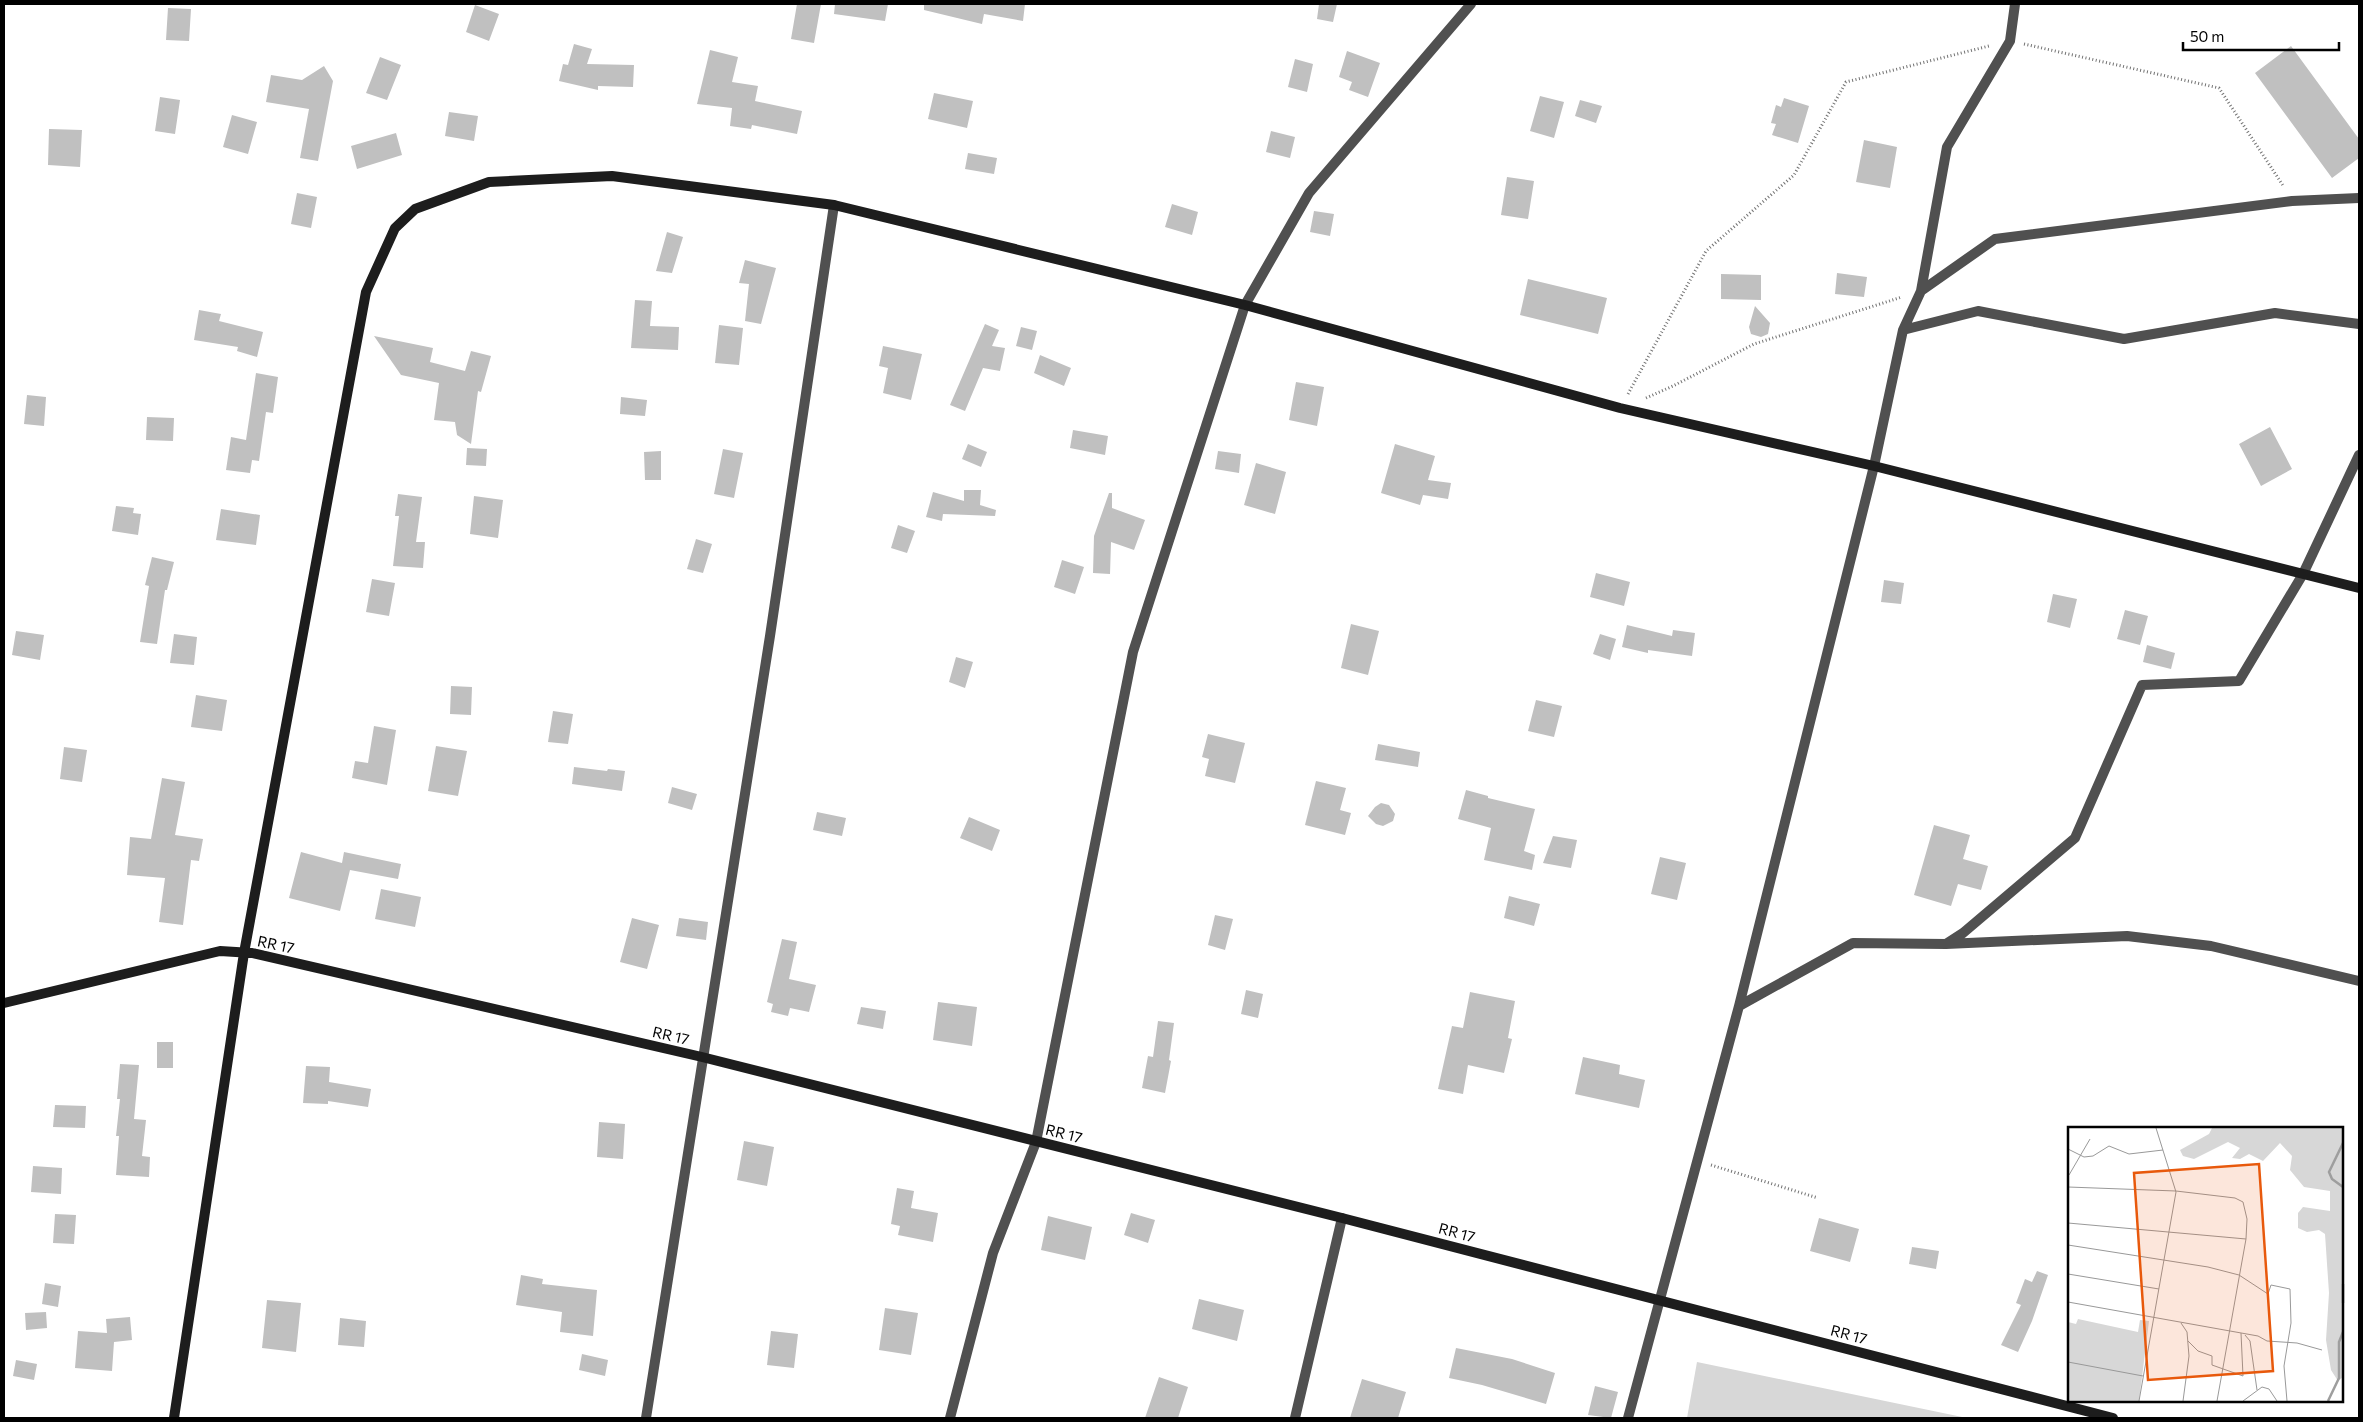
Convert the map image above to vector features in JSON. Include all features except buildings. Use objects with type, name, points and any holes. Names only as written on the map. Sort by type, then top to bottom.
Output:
[{"type":"street","points":[[950,1418],[992,1253],[1036,1142],[1133,652],[1245,305],[1309,193],[1471,4]]},
{"type":"street","points":[[1628,1418],[1658,1300],[1739,1006],[1874,466],[1903,330],[1921,291],[1947,147],[2010,41],[2015,4]]},
{"type":"street","points":[[174,1418],[244,953],[366,292],[395,228],[415,210],[490,182],[612,176],[834,205],[1245,305],[1620,408],[1874,466],[2359,588]]},
{"type":"street","points":[[1921,291],[1995,239],[2292,200],[2359,198]]},
{"type":"street","points":[[646,1418],[770,636],[834,205]]},
{"type":"street","points":[[1903,330],[1978,312],[2124,339],[2275,313],[2359,324]]},
{"type":"street","points":[[1946,944],[1963,933],[2075,838],[2142,685],[2239,681],[2303,574],[2359,455]]},
{"type":"street","points":[[1739,1006],[1853,943],[1946,944],[2127,936],[2212,946],[2359,981]]},
{"type":"street","name":"RR 17","points":[[4,1003],[220,951],[244,953],[702,1057],[1342,1218],[2113,1418]]},
{"type":"street","points":[[1295,1418],[1342,1218]]},
{"type":"path","points":[[1620,408],[1673,386],[1754,344],[1921,291]]},
{"type":"path","points":[[1696,1161],[1818,1198]]},
{"type":"shaded area","points":[[1697,1362],[1967,1418],[1687,1418]]}]
